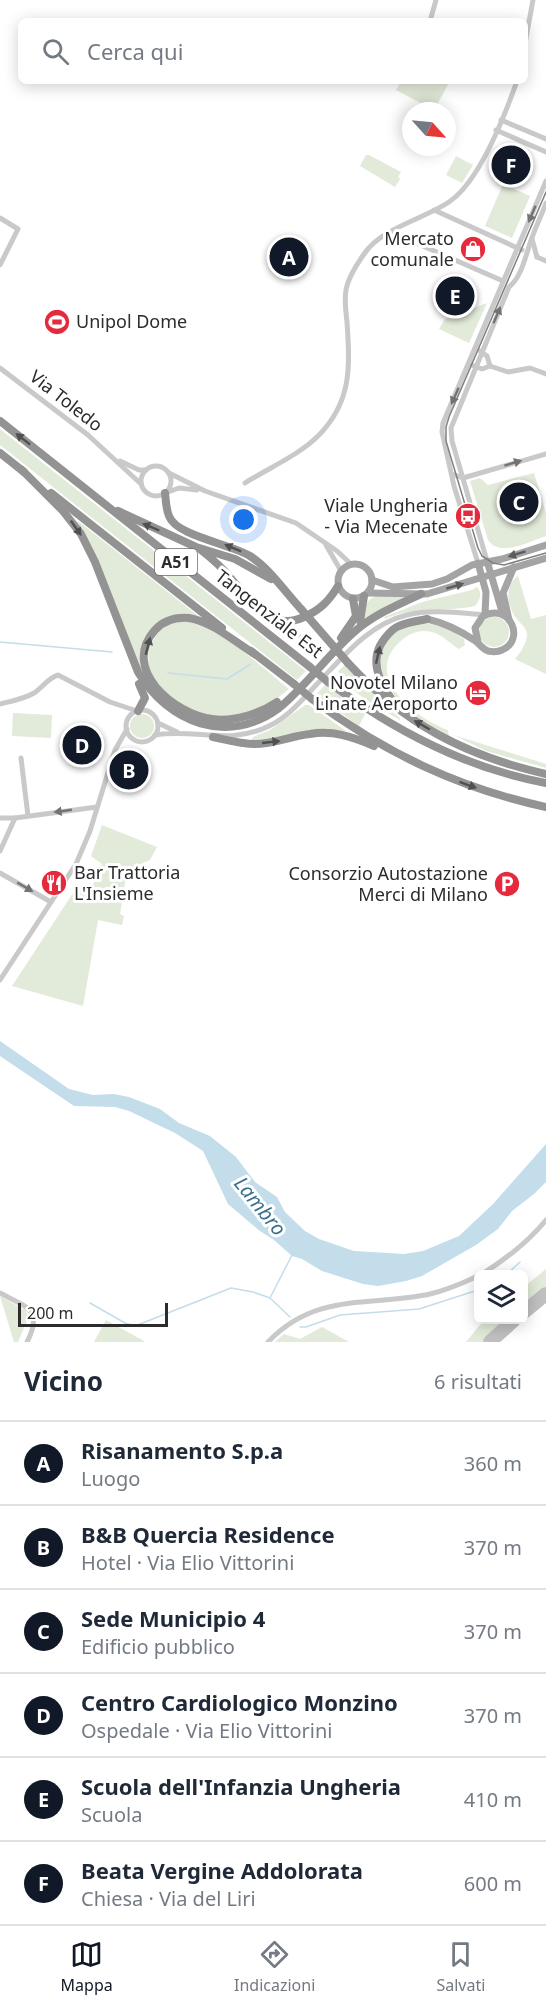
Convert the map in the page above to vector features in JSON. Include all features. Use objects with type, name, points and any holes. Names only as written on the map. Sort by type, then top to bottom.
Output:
[{"type":"highway","name":"Tangenziale Est","points":[[0,421],[328,682],[383,719],[466,761],[546,783]]},
{"type":"highway","name":"A51","points":[[0,453],[312,699],[369,738],[414,763],[469,786],[546,807]]},
{"type":"highway","points":[[22,470],[63,511],[81,534],[92,555],[138,672],[154,696],[179,716],[195,723],[222,727],[249,723],[277,709],[354,632],[376,615],[421,594]]},
{"type":"highway","points":[[166,493],[168,515],[176,525],[186,531],[228,545],[251,557],[267,570],[348,663],[372,687],[418,724],[468,749],[546,774]]},
{"type":"highway","points":[[107,506],[196,547],[235,559],[278,584]]},
{"type":"highway","points":[[196,547],[219,565],[257,609],[275,619],[291,620],[312,613],[324,605],[338,586]]},
{"type":"highway","points":[[354,632],[361,617],[366,594]]},
{"type":"highway","points":[[253,653],[200,622],[190,618],[179,618],[163,623],[157,628],[147,642],[145,660],[153,685],[179,707],[190,713],[214,719],[243,717],[261,711],[281,700],[337,643],[356,616],[353,598]]},
{"type":"highway","points":[[116,616],[121,642],[144,694],[144,701],[138,711]]},
{"type":"highway","points":[[397,708],[378,677],[376,666],[378,650],[381,642],[394,628],[405,623],[427,619]]},
{"type":"highway","points":[[213,737],[255,744],[282,741],[309,734],[339,734],[352,737],[414,763]]},
{"type":"main road","points":[[372,580],[393,587],[432,584],[478,564],[546,545]]},
{"type":"main road","points":[[366,594],[372,580],[371,573],[366,568],[358,564],[351,564],[341,571],[338,586],[345,595],[353,598],[366,594],[421,594],[546,558]]},
{"type":"main road","points":[[488,561],[506,617],[514,633],[506,648],[497,652],[482,648],[475,628],[478,621],[485,615],[495,613],[506,617]]},
{"type":"main road","points":[[478,564],[487,595],[485,615]]},
{"type":"main road","points":[[506,617],[503,593],[514,567]]},
{"type":"main road","points":[[427,619],[448,624],[478,642]]},
{"type":"street","points":[[431,18],[436,0]]},
{"type":"street","points":[[528,27],[533,0]]},
{"type":"street","points":[[245,483],[312,441],[328,425],[345,392],[349,367],[346,288],[364,254],[376,241],[448,203],[466,186],[480,164],[516,84]]},
{"type":"street","points":[[501,120],[546,139]]},
{"type":"street","points":[[506,134],[507,125],[511,124]]},
{"type":"street","points":[[496,130],[546,152]]},
{"type":"street","points":[[488,561],[450,435],[451,428],[477,367],[478,351],[503,281],[520,249],[546,181]]},
{"type":"street","points":[[478,564],[454,486],[442,440],[442,428],[469,364],[478,351],[509,287],[514,284],[546,203]]},
{"type":"street","points":[[434,210],[520,249]]},
{"type":"street","points":[[0,218],[18,229],[0,265]]},
{"type":"street","points":[[391,232],[503,281]]},
{"type":"street","points":[[532,237],[537,257]]},
{"type":"street","points":[[537,257],[546,261]]},
{"type":"street","points":[[523,264],[537,257]]},
{"type":"street","points":[[478,351],[487,356],[490,366]]},
{"type":"street","points":[[469,364],[482,369],[490,366],[508,372],[530,368],[546,374]]},
{"type":"street","name":"Via Toledo","points":[[0,368],[88,435],[141,484]]},
{"type":"street","points":[[442,428],[451,428]]},
{"type":"street","points":[[452,474],[463,478],[546,454]]},
{"type":"street","points":[[113,458],[130,467],[146,470]]},
{"type":"street","points":[[205,491],[179,488],[159,496],[152,496],[141,484],[142,474],[157,466],[164,468],[169,473],[205,491],[296,524],[337,551],[351,564]]},
{"type":"street","points":[[166,493],[171,483],[169,473]]},
{"type":"street","points":[[325,543],[341,571]]},
{"type":"street","points":[[117,747],[134,739],[145,741],[155,735],[177,732],[213,737],[257,731],[278,721],[294,708],[357,643],[384,624],[415,613],[485,615]]},
{"type":"street","points":[[384,624],[409,619],[427,619]]},
{"type":"street","points":[[0,704],[25,698],[53,676],[58,675],[123,707],[151,713],[158,723],[177,732]]},
{"type":"street","points":[[0,980],[2,973],[76,864],[117,747],[127,729],[128,719],[123,707]]},
{"type":"street","points":[[128,719],[138,711]]},
{"type":"street","points":[[155,735],[158,723]]},
{"type":"street","points":[[127,729],[134,739]]},
{"type":"street","points":[[21,758],[28,816]]},
{"type":"street","points":[[0,818],[97,807]]},
{"type":"street","points":[[0,851],[15,818]]},
{"type":"street","points":[[0,873],[51,902]]},
{"type":"street","points":[[487,1270],[532,1237],[546,1220]]},
{"type":"street","points":[[268,1342],[286,1327],[317,1311],[348,1302],[429,1294],[474,1278]]},
{"type":"street","points":[[0,1293],[29,1308],[33,1313],[34,1325],[27,1342]]},
{"type":"green space","points":[[399,84],[448,84],[438,102],[419,102],[396,90]]},
{"type":"green space","points":[[366,155],[401,172],[395,187],[360,166]]},
{"type":"green space","points":[[456,156],[473,165],[462,183],[446,175]]},
{"type":"green space","points":[[503,184],[530,196],[512,238],[485,226]]},
{"type":"green space","points":[[487,303],[469,343],[439,329],[445,319]]},
{"type":"green space","points":[[0,429],[306,671],[297,680],[0,445]]},
{"type":"green space","points":[[534,473],[546,513],[546,536],[516,547],[500,548],[493,545],[488,540],[470,481],[480,478],[488,485]],"holes":[[[526,494],[533,513],[512,520],[507,501]]]},
{"type":"green space","points":[[78,521],[202,619],[170,618],[155,627],[147,639],[143,653],[144,666],[156,690],[166,700],[190,715],[216,721],[235,721],[258,715],[282,701],[267,712],[251,719],[224,724],[195,719],[164,701],[153,688],[136,658],[102,571]]},
{"type":"green space","points":[[518,576],[531,619],[546,615],[546,674],[515,659],[526,641],[527,634],[513,613],[508,596],[511,585]]},
{"type":"green space","points":[[477,587],[480,596],[475,606],[408,612],[385,619],[384,617],[422,602]]},
{"type":"green space","points":[[377,596],[411,596],[363,620],[368,602]]},
{"type":"green space","points":[[494,617],[500,618],[508,626],[508,638],[500,646],[494,647],[488,646],[480,638],[479,632],[480,626],[488,618]]},
{"type":"green space","points":[[181,620],[197,624],[225,639],[289,689],[269,705],[255,711],[227,717],[200,714],[170,698],[149,672],[148,648],[162,627]]},
{"type":"green space","points":[[422,623],[449,630],[464,639],[465,645],[459,649],[432,632],[419,631],[412,634],[402,640],[391,653],[387,667],[389,680],[408,705],[421,716],[448,730],[449,737],[405,708],[390,691],[381,671],[381,649],[386,640],[395,631]]},
{"type":"green space","points":[[345,665],[400,720],[333,676],[340,674],[338,671]]},
{"type":"green space","points":[[325,685],[365,714],[359,726],[316,695]]},
{"type":"green space","points":[[305,705],[309,705],[346,731],[251,741],[253,737],[270,730]]},
{"type":"green space","points":[[13,713],[52,715],[51,738],[12,736]]},
{"type":"green space","points":[[142,714],[151,717],[154,726],[151,735],[142,738],[133,735],[130,726],[133,717]]},
{"type":"green space","points":[[454,735],[546,764],[546,768],[486,751]]},
{"type":"green space","points":[[102,825],[157,847],[150,860],[134,867],[125,883],[120,914],[124,916],[122,925],[98,920],[83,1006],[12,986],[77,887],[90,891],[102,864],[91,856]]},
{"type":"green space","points":[[546,1269],[546,1287],[528,1302],[528,1284]]},
{"type":"green space","points":[[0,1296],[25,1310],[29,1316],[18,1342],[14,1342]]},
{"type":"green space","points":[[106,1320],[144,1341],[144,1342],[94,1342]]},
{"type":"green space","points":[[481,1324],[502,1324],[482,1342],[466,1342]]},
{"type":"green space","points":[[322,1327],[349,1342],[275,1342],[284,1334],[300,1339]]},
{"type":"water","name":"Lambro","points":[[0,1041],[69,1089],[93,1095],[114,1094],[129,1097],[160,1109],[179,1123],[210,1136],[236,1157],[255,1182],[277,1197],[285,1212],[305,1231],[319,1239],[354,1251],[404,1254],[423,1251],[459,1236],[493,1204],[546,1144],[546,1182],[512,1211],[498,1229],[476,1245],[422,1276],[378,1286],[363,1284],[322,1271],[292,1256],[260,1231],[228,1204],[203,1151],[175,1133],[129,1111],[115,1107],[74,1106],[0,1056]]},
{"type":"waterway","points":[[292,640],[301,635]]},
{"type":"waterway","points":[[0,642],[112,652]]},
{"type":"waterway","points":[[168,673],[227,679],[251,664]]},
{"type":"waterway","points":[[290,1317],[270,1298],[292,1255]]},
{"type":"waterway","points":[[511,1270],[520,1262]]},
{"type":"waterway","points":[[90,1303],[125,1323],[135,1326],[231,1288],[270,1298]]},
{"type":"waterway","points":[[300,1327],[340,1315],[419,1309],[474,1291]]},
{"type":"taxiway","points":[[528,1309],[546,1294]]},
{"type":"taxiway","points":[[490,1342],[510,1324]]},
{"type":"tram line","points":[[546,192],[446,427],[446,441],[482,556],[493,563],[504,565],[546,553]]},
{"type":"place","name":"Beata Vergine Addolorata","points":[[511,165]]},
{"type":"place","name":"Mercato comunale","points":[[473,249]]},
{"type":"place","name":"Risanamento S.p.a","points":[[289,257]]},
{"type":"place","name":"Scuola dell'Infanzia Ungheria","points":[[455,296]]},
{"type":"place","name":"Unipol Dome","points":[[57,322]]},
{"type":"place","name":"Sede Municipio 4","points":[[519,502]]},
{"type":"place","name":"Viale Ungheria - Via Mecenate","points":[[468,516]]},
{"type":"place","name":"Novotel Milano Linate Aeroporto","points":[[478,693]]},
{"type":"place","name":"Centro Cardiologico Monzino","points":[[82,745]]},
{"type":"place","name":"B&B Quercia Residence","points":[[129,770]]},
{"type":"place","name":"Bar Trattoria L'Insieme","points":[[54,883]]},
{"type":"place","name":"Consorzio Autostazione Merci di Milano","points":[[507,884]]}]
